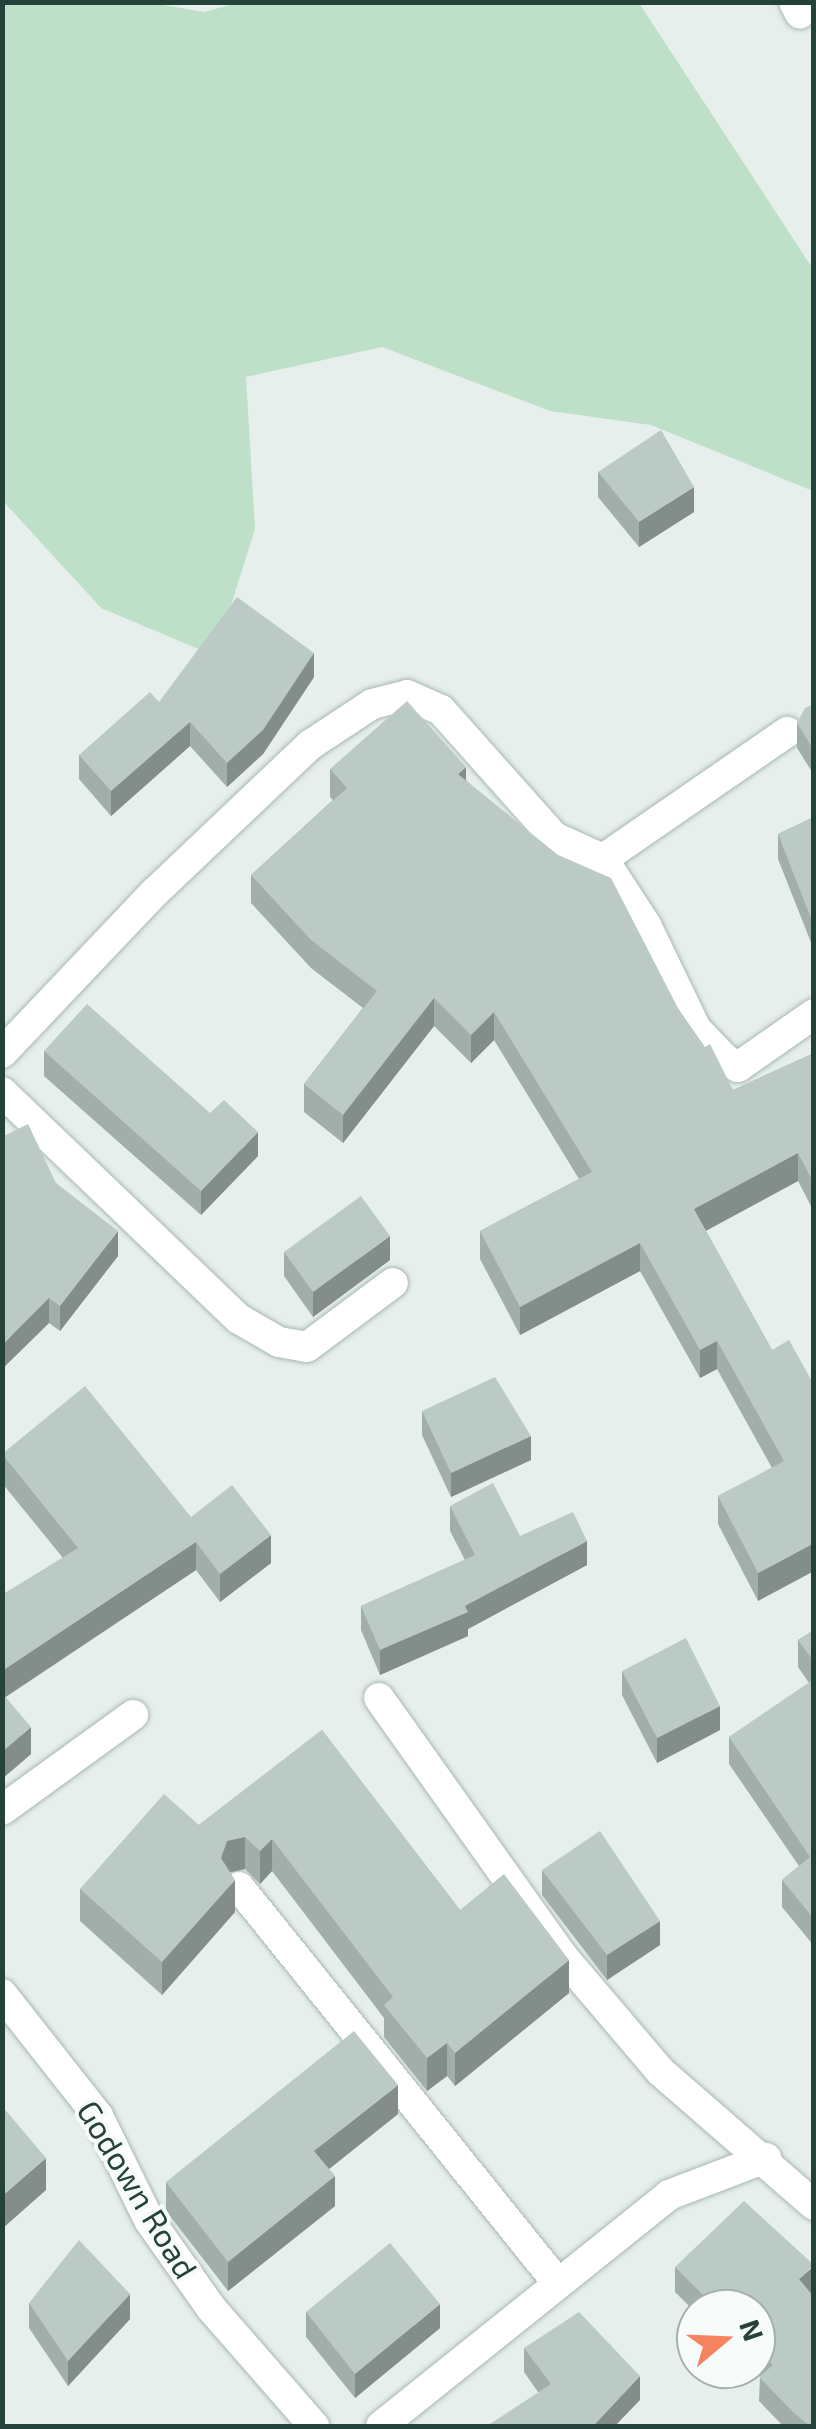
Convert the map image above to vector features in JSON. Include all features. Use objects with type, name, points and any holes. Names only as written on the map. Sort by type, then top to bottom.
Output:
[{"type":"street","points":[[2,1053],[154,893],[310,745],[372,704],[407,695],[441,710],[544,828],[603,860],[646,926],[696,1029],[725,1060],[738,1067],[814,1014]]},
{"type":"street","points":[[603,860],[787,732]]},
{"type":"street","points":[[2,1092],[239,1319],[279,1342],[307,1347],[393,1283]]},
{"type":"street","points":[[380,1698],[564,1958],[661,2072],[766,2158],[814,2206]]},
{"type":"street","points":[[2,1810],[133,1715]]},
{"type":"street","points":[[239,1886],[556,2281]]},
{"type":"street","name":"Godown Road","points":[[2,1994],[98,2116],[149,2220],[211,2308],[314,2426]]},
{"type":"street","points":[[382,2426],[556,2281],[669,2195],[766,2158]]},
{"type":"green space","points":[[241,2],[639,3],[813,269],[813,491],[651,425],[550,411],[382,347],[246,377],[255,529],[215,656],[101,608],[3,501],[3,3],[152,3],[204,12]]},
{"type":"building","points":[[661,430],[694,487],[639,522],[598,472]]},
{"type":"building","points":[[237,597],[314,653],[263,730],[227,763],[190,722],[111,791],[79,755],[150,692],[159,702]]},
{"type":"building","points":[[407,701],[466,767],[458,774],[558,855],[611,878],[679,1010],[705,1047],[710,1044],[733,1090],[814,1053],[814,1184],[798,1153],[694,1209],[772,1350],[789,1340],[814,1385],[814,1543],[758,1573],[718,1496],[784,1461],[717,1341],[700,1350],[640,1243],[520,1307],[480,1231],[592,1172],[494,1012],[471,1035],[434,998],[343,1115],[304,1084],[377,991],[311,940],[251,875],[347,788],[330,769]]},
{"type":"building","points":[[814,704],[814,751],[797,723],[805,708]]},
{"type":"building","points":[[814,817],[814,920],[812,921],[778,834]]},
{"type":"building","points":[[87,1004],[210,1113],[224,1100],[258,1132],[201,1191],[44,1051]]},
{"type":"building","points":[[28,1124],[56,1183],[118,1231],[60,1306],[49,1298],[2,1345],[2,1137]]},
{"type":"building","points":[[361,1196],[390,1236],[313,1292],[284,1252]]},
{"type":"building","points":[[495,1377],[531,1436],[451,1473],[422,1411]]},
{"type":"building","points":[[85,1386],[191,1517],[232,1485],[271,1535],[220,1574],[196,1542],[2,1671],[2,1595],[78,1548],[2,1454]]},
{"type":"building","points":[[493,1483],[520,1536],[573,1512],[587,1541],[465,1606],[468,1612],[380,1650],[361,1606],[475,1555],[450,1506]]},
{"type":"building","points":[[814,1630],[814,1662],[798,1640]]},
{"type":"building","points":[[686,1638],[720,1706],[657,1738],[622,1671]]},
{"type":"building","points":[[814,1679],[814,1919],[782,1880],[810,1857],[729,1737]]},
{"type":"building","points":[[2,1693],[31,1727],[2,1752]]},
{"type":"building","points":[[322,1730],[460,1910],[504,1874],[569,1960],[455,2053],[447,2043],[427,2058],[384,2005],[393,1997],[272,1839],[260,1851],[245,1837],[227,1841],[221,1858],[235,1880],[162,1962],[80,1889],[164,1794],[199,1825]]},
{"type":"building","points":[[600,1831],[660,1921],[607,1955],[542,1870]]},
{"type":"building","points":[[354,2031],[398,2085],[314,2151],[335,2176],[228,2262],[166,2182]]},
{"type":"building","points":[[2,2106],[46,2158],[2,2196]]},
{"type":"building","points":[[744,2201],[814,2265],[799,2279],[814,2297],[814,2426],[794,2413],[771,2389],[776,2389],[776,2289],[697,2289],[675,2267]]},
{"type":"building","points":[[79,2240],[130,2294],[68,2361],[29,2303]]},
{"type":"building","points":[[390,2243],[440,2304],[355,2374],[306,2312]]},
{"type":"building","points":[[579,2312],[640,2376],[593,2426],[487,2426],[551,2384],[524,2348]]}]
